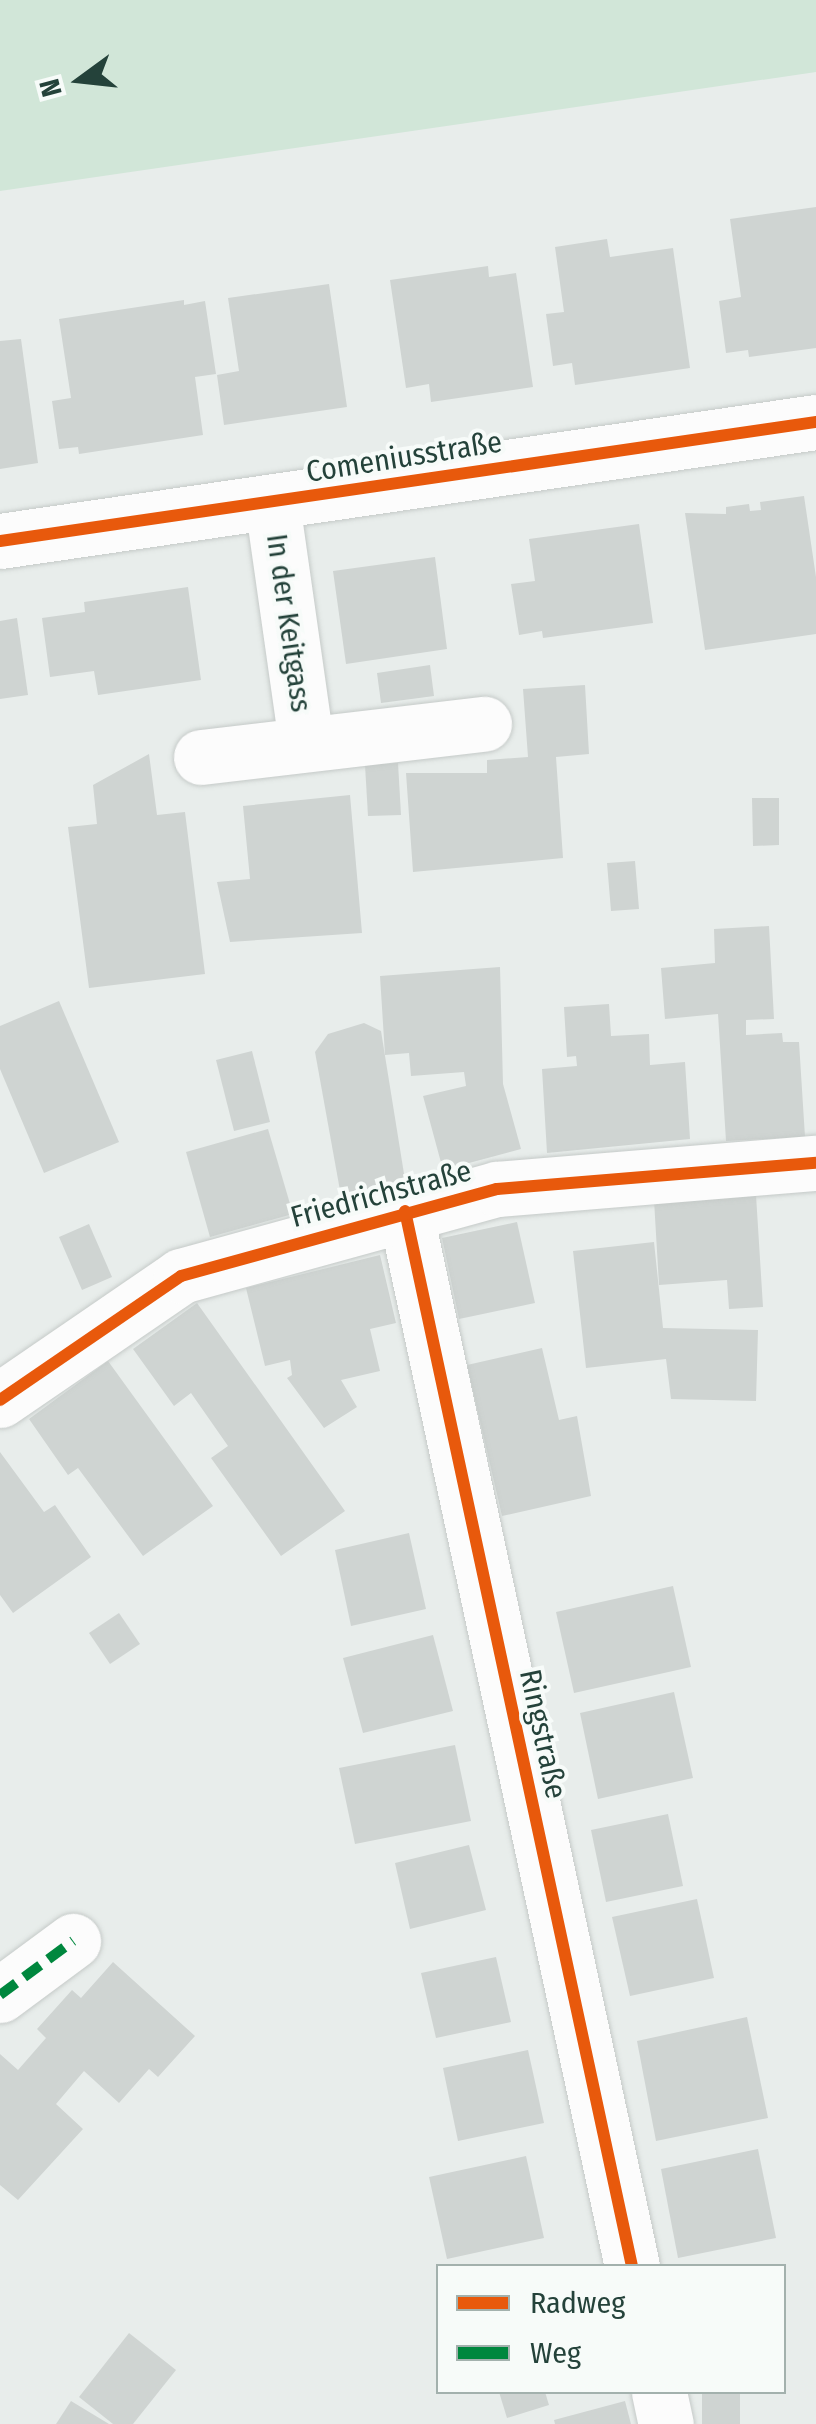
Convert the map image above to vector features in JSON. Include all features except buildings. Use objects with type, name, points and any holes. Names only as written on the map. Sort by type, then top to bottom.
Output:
[{"type":"street","name":"Comeniusstraße","points":[[0,541],[816,422]]},
{"type":"street","name":"In der Keitgass","points":[[272,502],[306,743]]},
{"type":"street","name":"In der Keitgass","points":[[202,757],[484,724]]},
{"type":"street","name":"Friedrichstraße","points":[[0,1400],[181,1276],[406,1212],[544,1181],[816,1163]]},
{"type":"street","name":"Ringstraße","points":[[406,1212],[632,2264]]},
{"type":"street","points":[[0,1995],[74,1941]]},
{"type":"street","points":[[659,2394],[666,2424]]},
{"type":"green space","points":[[0,0],[816,0],[816,72],[0,191]]},
{"type":"marked path","points":[[0,1995],[73,1941]]},
{"type":"cycle path","points":[[0,541],[816,422]]},
{"type":"cycle path","points":[[0,1400],[181,1276],[497,1189],[816,1163]]},
{"type":"cycle path","points":[[405,1211],[632,2264]]}]
